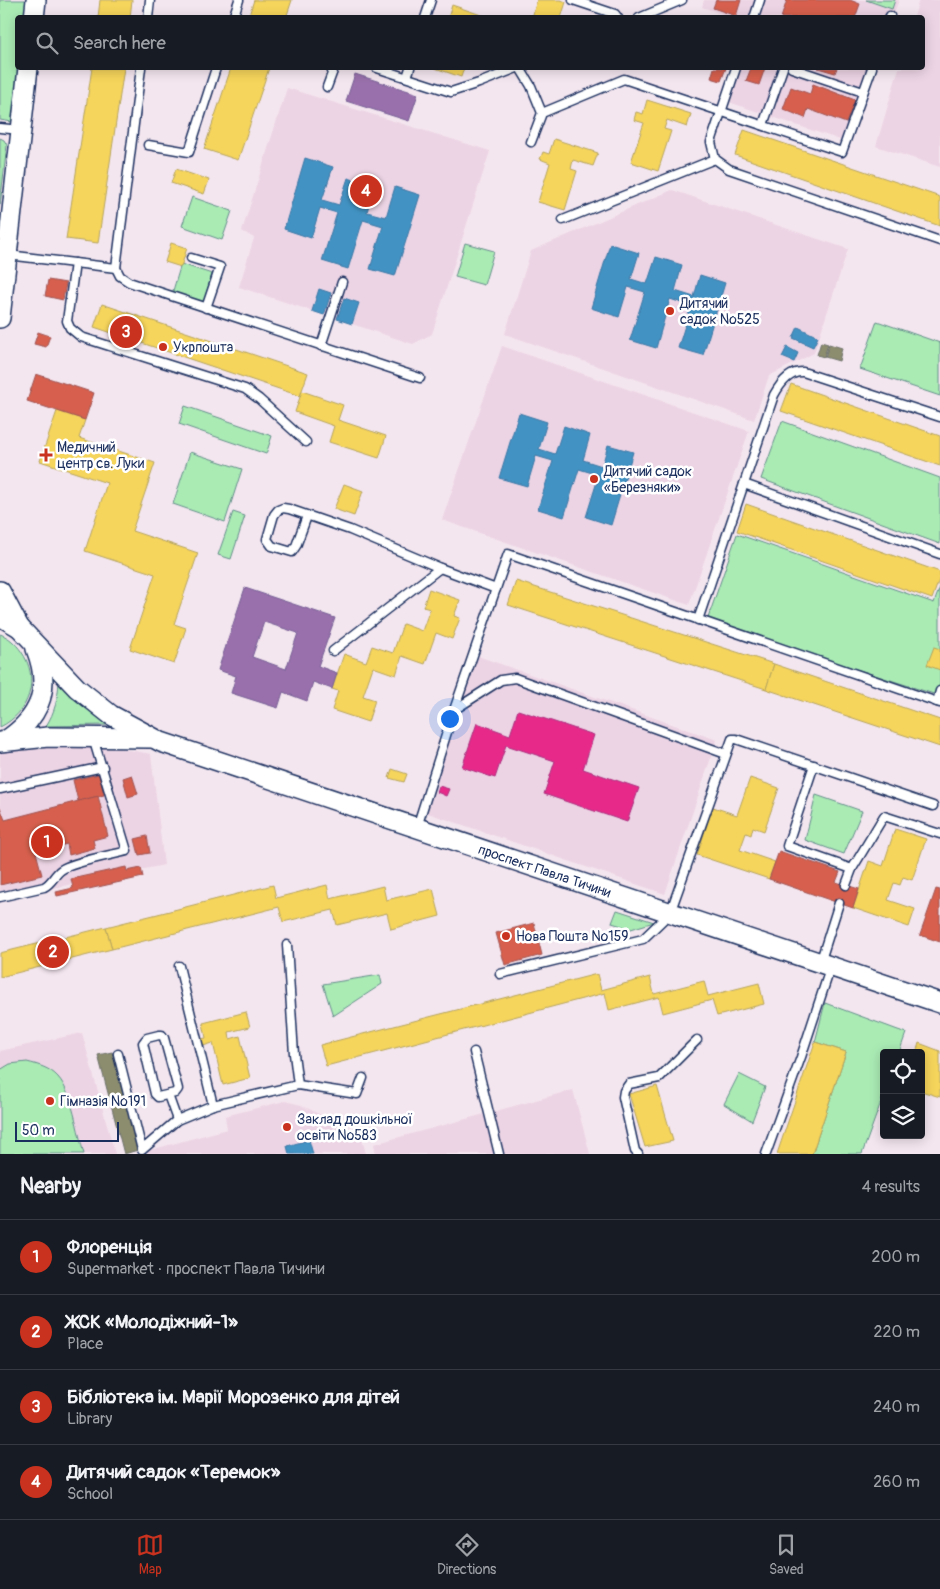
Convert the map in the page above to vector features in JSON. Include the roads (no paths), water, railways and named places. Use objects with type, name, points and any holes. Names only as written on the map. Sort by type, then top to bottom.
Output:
[{"type":"street","points":[[34,15],[36,0]]},
{"type":"street","points":[[0,318],[28,70]]},
{"type":"street","points":[[0,591],[19,627]]},
{"type":"street","name":"проспект Павла Тичини","points":[[0,616],[19,627],[77,688],[111,715],[151,738],[940,1003]]},
{"type":"street","name":"проспект Павла Тичини","points":[[2,742],[16,734],[30,720],[40,702],[44,683],[42,663],[35,645]]},
{"type":"street","name":"проспект Павла Тичини","points":[[2,742],[48,737],[151,738]]},
{"type":"lane","points":[[148,15],[150,0]]},
{"type":"lane","points":[[234,15],[239,0]]},
{"type":"lane","points":[[426,15],[431,0]]},
{"type":"lane","points":[[573,0],[616,15]]},
{"type":"lane","points":[[646,15],[682,0]]},
{"type":"lane","points":[[755,15],[760,0]]},
{"type":"lane","points":[[141,70],[116,268],[120,276],[129,282],[420,378]]},
{"type":"lane","points":[[148,145],[189,152],[215,70]]},
{"type":"lane","points":[[327,87],[333,70]]},
{"type":"lane","points":[[383,70],[451,92],[514,70]]},
{"type":"lane","points":[[407,77],[409,70]]},
{"type":"lane","points":[[520,70],[531,86],[542,113],[531,142]]},
{"type":"lane","points":[[735,70],[711,142],[715,159],[729,169],[940,241]]},
{"type":"lane","points":[[763,125],[782,70]]},
{"type":"lane","points":[[798,70],[863,92]]},
{"type":"lane","points":[[542,113],[624,79],[842,152],[871,70]]},
{"type":"lane","points":[[0,128],[21,130]]},
{"type":"lane","points":[[563,220],[715,159]]},
{"type":"lane","points":[[8,255],[116,268]]},
{"type":"lane","points":[[191,258],[220,267],[206,308]]},
{"type":"lane","points":[[76,263],[67,321],[74,333],[80,338],[245,389],[259,399],[306,442]]},
{"type":"lane","points":[[321,346],[342,282]]},
{"type":"lane","points":[[698,620],[774,395],[782,383],[794,372],[810,374],[940,417]]},
{"type":"lane","points":[[744,484],[940,554]]},
{"type":"lane","points":[[307,516],[292,552],[268,543],[267,535],[274,515],[283,508],[350,530],[440,568],[496,589]]},
{"type":"lane","points":[[416,828],[454,710],[508,554],[938,702],[940,691]]},
{"type":"lane","points":[[333,651],[440,568]]},
{"type":"lane","points":[[454,710],[501,680],[515,678],[726,754]]},
{"type":"lane","points":[[0,897],[44,887],[60,871],[69,866],[127,851],[93,738]]},
{"type":"lane","points":[[500,974],[643,939],[670,913],[726,754],[731,741],[736,738],[933,806]]},
{"type":"lane","points":[[814,765],[788,846],[852,869]]},
{"type":"lane","points":[[0,789],[103,767]]},
{"type":"lane","points":[[846,885],[852,869],[884,816],[940,834]]},
{"type":"lane","points":[[766,1154],[804,1049],[826,964],[839,903]]},
{"type":"lane","points":[[287,945],[294,1054],[298,1085]]},
{"type":"lane","points":[[180,966],[213,1105]]},
{"type":"lane","points":[[162,1035],[164,1038],[178,1089],[168,1095],[158,1097],[155,1094],[143,1046],[143,1042],[147,1038],[162,1035]]},
{"type":"lane","points":[[638,1154],[635,1151],[628,1121],[623,1097],[624,1091],[629,1084],[659,1078],[696,1040]]},
{"type":"lane","points":[[474,1052],[499,1154]]},
{"type":"lane","points":[[118,1054],[142,1150],[177,1120],[213,1105],[298,1085],[357,1094],[363,1078]]},
{"type":"lane","points":[[168,1095],[177,1120]]},
{"type":"place","name":"Дитячий садок «Теремок»","points":[[366,191]]},
{"type":"place","name":"Дитячий садок №525","points":[[670,311]]},
{"type":"place","name":"Бібліотека ім. Марії Морозенко для дітей","points":[[126,332]]},
{"type":"place","name":"Укрпошта","points":[[163,347]]},
{"type":"place","name":"Медичний центр св. Луки","points":[[46,455]]},
{"type":"place","name":"Дитячий садок «Березняки»","points":[[594,479]]},
{"type":"place","name":"Флоренція","points":[[47,842]]},
{"type":"place","name":"Нова Пошта №159","points":[[506,936]]},
{"type":"place","name":"ЖСК «Молодіжний-1»","points":[[53,952]]},
{"type":"place","name":"Гімназія №191","points":[[50,1101]]},
{"type":"place","name":"Заклад дошкільної освіти №583","points":[[287,1127]]}]
